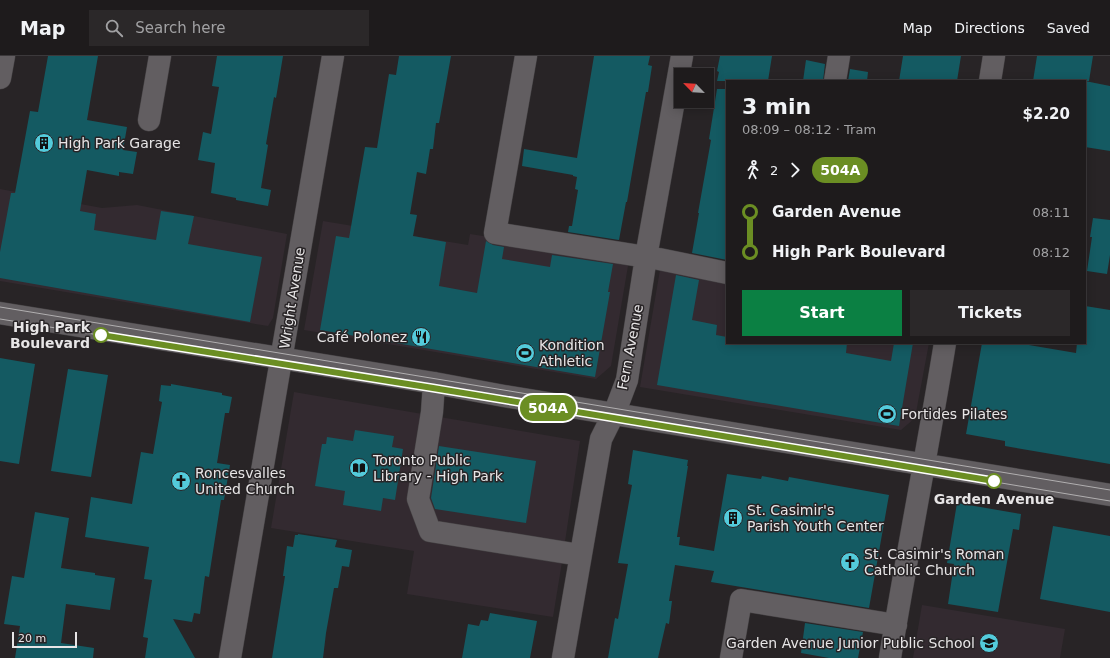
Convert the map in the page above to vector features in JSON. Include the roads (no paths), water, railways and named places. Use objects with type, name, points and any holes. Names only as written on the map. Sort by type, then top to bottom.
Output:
[{"type":"street","points":[[0,78],[4,56]]},
{"type":"street","points":[[149,120],[160,56]]},
{"type":"street","name":"Wright Avenue","points":[[230,658],[333,56]]},
{"type":"street","points":[[526,56],[495,233],[726,272]]},
{"type":"street","name":"Fern Avenue","points":[[563,658],[601,439],[614,413],[627,380],[646,258],[682,56]]},
{"type":"street","points":[[835,80],[839,56]]},
{"type":"street","points":[[990,80],[994,56]]},
{"type":"street","points":[[0,313],[1110,495]]},
{"type":"street","points":[[890,658],[945,344]]},
{"type":"street","points":[[434,383],[432,412],[418,499],[430,531],[580,555]]},
{"type":"street","points":[[731,658],[741,600],[896,626]]},
{"type":"tram line","points":[[0,307],[1110,490]]},
{"type":"tram line","points":[[0,319],[1110,501]]},
{"type":"tram line","name":"504A","points":[[101,335],[433,388],[994,481]]},
{"type":"place","name":"High Park Garage","points":[[44,143]]},
{"type":"place","name":"High Park Boulevard","points":[[101,335]]},
{"type":"place","name":"Café Polonez","points":[[421,337]]},
{"type":"place","name":"Kondition Athletic","points":[[525,353]]},
{"type":"place","name":"Fortides Pilates","points":[[887,414]]},
{"type":"place","name":"Toronto Public Library - High Park","points":[[359,468]]},
{"type":"place","name":"Roncesvalles United Church","points":[[181,481]]},
{"type":"place","name":"Garden Avenue","points":[[994,481]]},
{"type":"place","name":"St. Casimir's Parish Youth Center","points":[[733,518]]},
{"type":"place","name":"St. Casimir's Roman Catholic Church","points":[[850,562]]},
{"type":"place","name":"Garden Avenue Junior Public School","points":[[989,643]]}]
